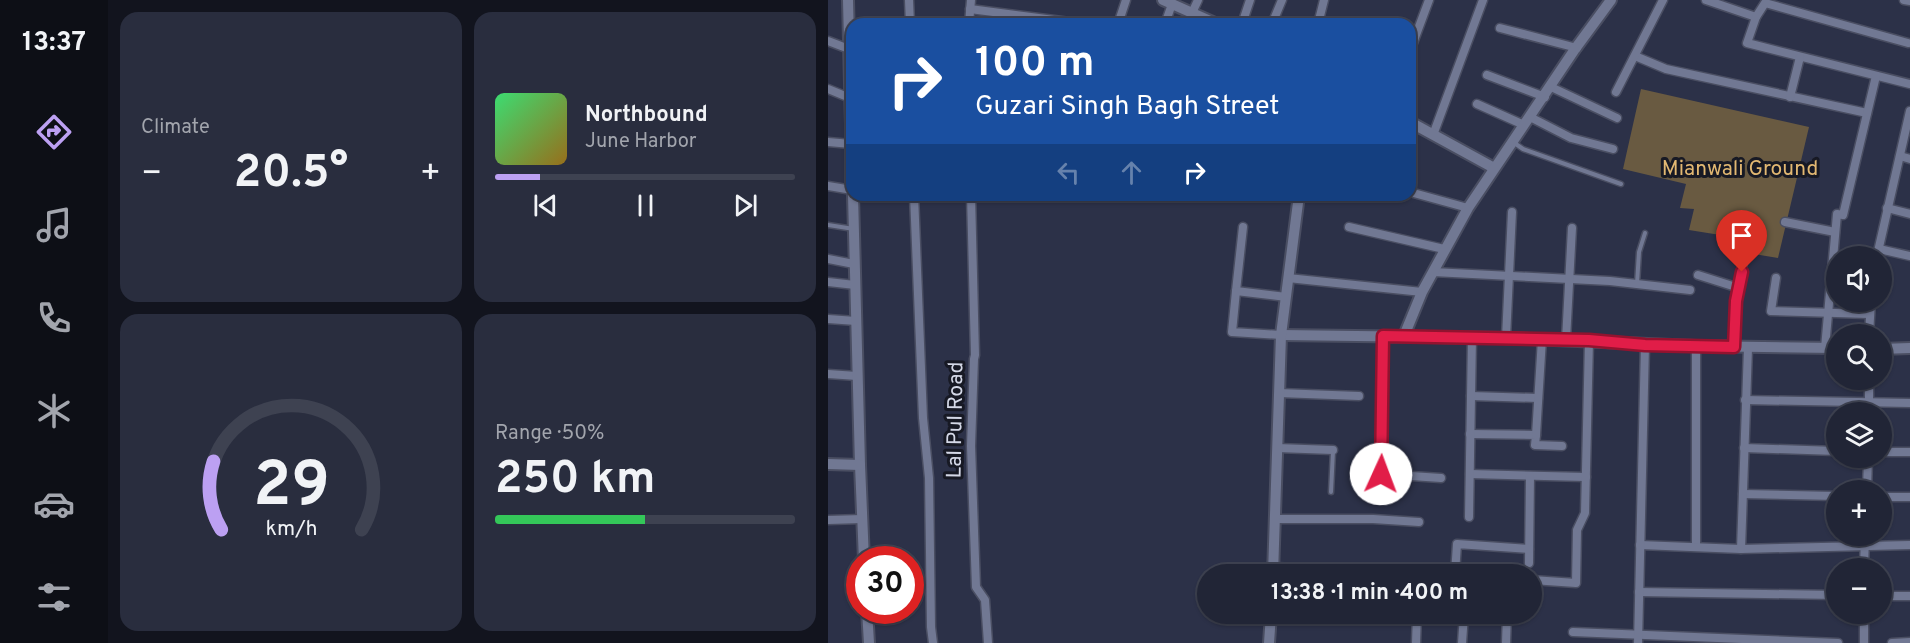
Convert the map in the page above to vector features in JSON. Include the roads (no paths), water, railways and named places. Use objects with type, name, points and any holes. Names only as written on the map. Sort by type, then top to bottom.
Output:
[{"type":"street","points":[[909,0],[910,18]]},
{"type":"street","points":[[1120,18],[1126,0]]},
{"type":"street","points":[[1192,12],[1198,0]]},
{"type":"street","points":[[1244,18],[1250,0]]},
{"type":"street","points":[[1274,18],[1282,0]]},
{"type":"street","points":[[1320,18],[1324,0]]},
{"type":"street","points":[[1416,35],[1429,0]]},
{"type":"street","points":[[1433,135],[1483,0]]},
{"type":"street","points":[[1404,336],[1422,292],[1468,207],[1611,0]]},
{"type":"street","points":[[1616,92],[1664,0]]},
{"type":"street","points":[[1706,0],[1756,17]]},
{"type":"street","points":[[1904,0],[1910,2]]},
{"type":"street","points":[[845,1],[846,18]]},
{"type":"street","points":[[1166,18],[1168,2],[1204,18]]},
{"type":"street","points":[[1908,43],[1765,3],[1756,17],[1747,43],[1910,84]]},
{"type":"street","points":[[970,5],[1049,18]]},
{"type":"street","points":[[1500,28],[1576,48]]},
{"type":"street","points":[[828,41],[846,48]]},
{"type":"street","points":[[1635,56],[1666,69],[1867,113]]},
{"type":"street","points":[[1790,96],[1800,57]]},
{"type":"street","points":[[1487,75],[1548,92],[1617,118]]},
{"type":"street","points":[[1828,324],[1827,313],[1836,214],[1843,215],[1876,76]]},
{"type":"street","points":[[828,89],[846,96]]},
{"type":"street","points":[[1477,104],[1571,138],[1613,149]]},
{"type":"street","points":[[1879,246],[1910,111]]},
{"type":"street","points":[[1416,125],[1494,168]]},
{"type":"street","points":[[828,142],[846,144]]},
{"type":"street","points":[[1900,156],[1910,159]]},
{"type":"street","points":[[828,186],[846,189]]},
{"type":"street","points":[[1416,194],[1468,207]]},
{"type":"street","points":[[853,201],[863,546]]},
{"type":"street","points":[[914,201],[923,418],[929,478],[933,643]]},
{"type":"street","name":"Lal Pul Road","points":[[971,201],[975,355],[971,446],[976,587],[985,600],[988,643]]},
{"type":"street","points":[[1274,564],[1281,335],[1298,201]]},
{"type":"street","points":[[1887,208],[1910,214]]},
{"type":"street","points":[[1506,338],[1512,212]]},
{"type":"street","points":[[1785,222],[1835,232]]},
{"type":"street","points":[[1243,227],[1232,332],[1281,335],[1589,340],[1645,345],[1748,348],[1826,348]]},
{"type":"street","points":[[1349,227],[1444,249]]},
{"type":"street","points":[[1566,340],[1572,228]]},
{"type":"street","points":[[1892,254],[1910,256]]},
{"type":"street","points":[[1734,347],[1744,256]]},
{"type":"street","points":[[828,259],[855,264]]},
{"type":"street","points":[[1432,272],[1637,284],[1690,290]]},
{"type":"street","points":[[1698,275],[1739,288]]},
{"type":"street","points":[[1288,278],[1422,292]]},
{"type":"street","points":[[1776,278],[1771,311],[1869,314],[1869,324]]},
{"type":"street","points":[[828,282],[855,285]]},
{"type":"street","points":[[1236,291],[1286,297]]},
{"type":"street","points":[[828,319],[856,321]]},
{"type":"street","points":[[1383,336],[1381,474],[1442,478]]},
{"type":"street","points":[[1469,517],[1472,338]]},
{"type":"street","points":[[1542,339],[1535,445],[1562,446]]},
{"type":"street","points":[[1542,581],[1576,583],[1577,530],[1585,513],[1589,340]]},
{"type":"street","points":[[1638,640],[1645,345]]},
{"type":"street","points":[[1696,346],[1696,546]]},
{"type":"street","points":[[1741,549],[1748,348]]},
{"type":"street","points":[[1892,349],[1910,348]]},
{"type":"street","points":[[828,374],[857,376]]},
{"type":"street","points":[[1279,393],[1359,396]]},
{"type":"street","points":[[1471,396],[1538,398]]},
{"type":"street","points":[[1745,400],[1826,405]]},
{"type":"street","points":[[1892,405],[1910,403]]},
{"type":"street","points":[[1470,434],[1536,435]]},
{"type":"street","points":[[1277,448],[1333,450]]},
{"type":"street","points":[[1744,448],[1826,451]]},
{"type":"street","points":[[1892,452],[1910,452]]},
{"type":"street","points":[[828,464],[860,465]]},
{"type":"street","points":[[1470,474],[1586,477]]},
{"type":"street","points":[[1528,562],[1530,476]]},
{"type":"street","points":[[1743,494],[1826,496]]},
{"type":"street","points":[[1892,497],[1910,497]]},
{"type":"street","points":[[828,520],[862,519]]},
{"type":"street","points":[[1275,519],[1373,519],[1419,522]]},
{"type":"street","points":[[1640,545],[1741,549],[1826,543]]},
{"type":"street","points":[[1892,543],[1910,545]]},
{"type":"street","points":[[1455,564],[1456,544],[1529,549]]},
{"type":"street","points":[[1639,592],[1826,595]]},
{"type":"street","points":[[1892,596],[1910,596]]},
{"type":"street","points":[[867,624],[868,643]]},
{"type":"street","points":[[1269,643],[1270,624]]},
{"type":"street","points":[[1416,643],[1417,624]]},
{"type":"street","points":[[1462,643],[1463,624]]},
{"type":"street","points":[[1506,643],[1507,624]]},
{"type":"street","points":[[1864,624],[1864,643]]},
{"type":"street","points":[[1573,632],[1638,640],[1838,643]]},
{"type":"street","points":[[1892,643],[1910,642]]},
{"type":"lane","points":[[1512,142],[1523,149],[1621,184]]},
{"type":"lane","points":[[828,225],[854,229]]},
{"type":"lane","points":[[1637,284],[1639,252],[1645,233]]},
{"type":"lane","points":[[1331,492],[1333,450]]},
{"type":"park label","name":"Mianwali Ground","points":[[1740,169]]}]
